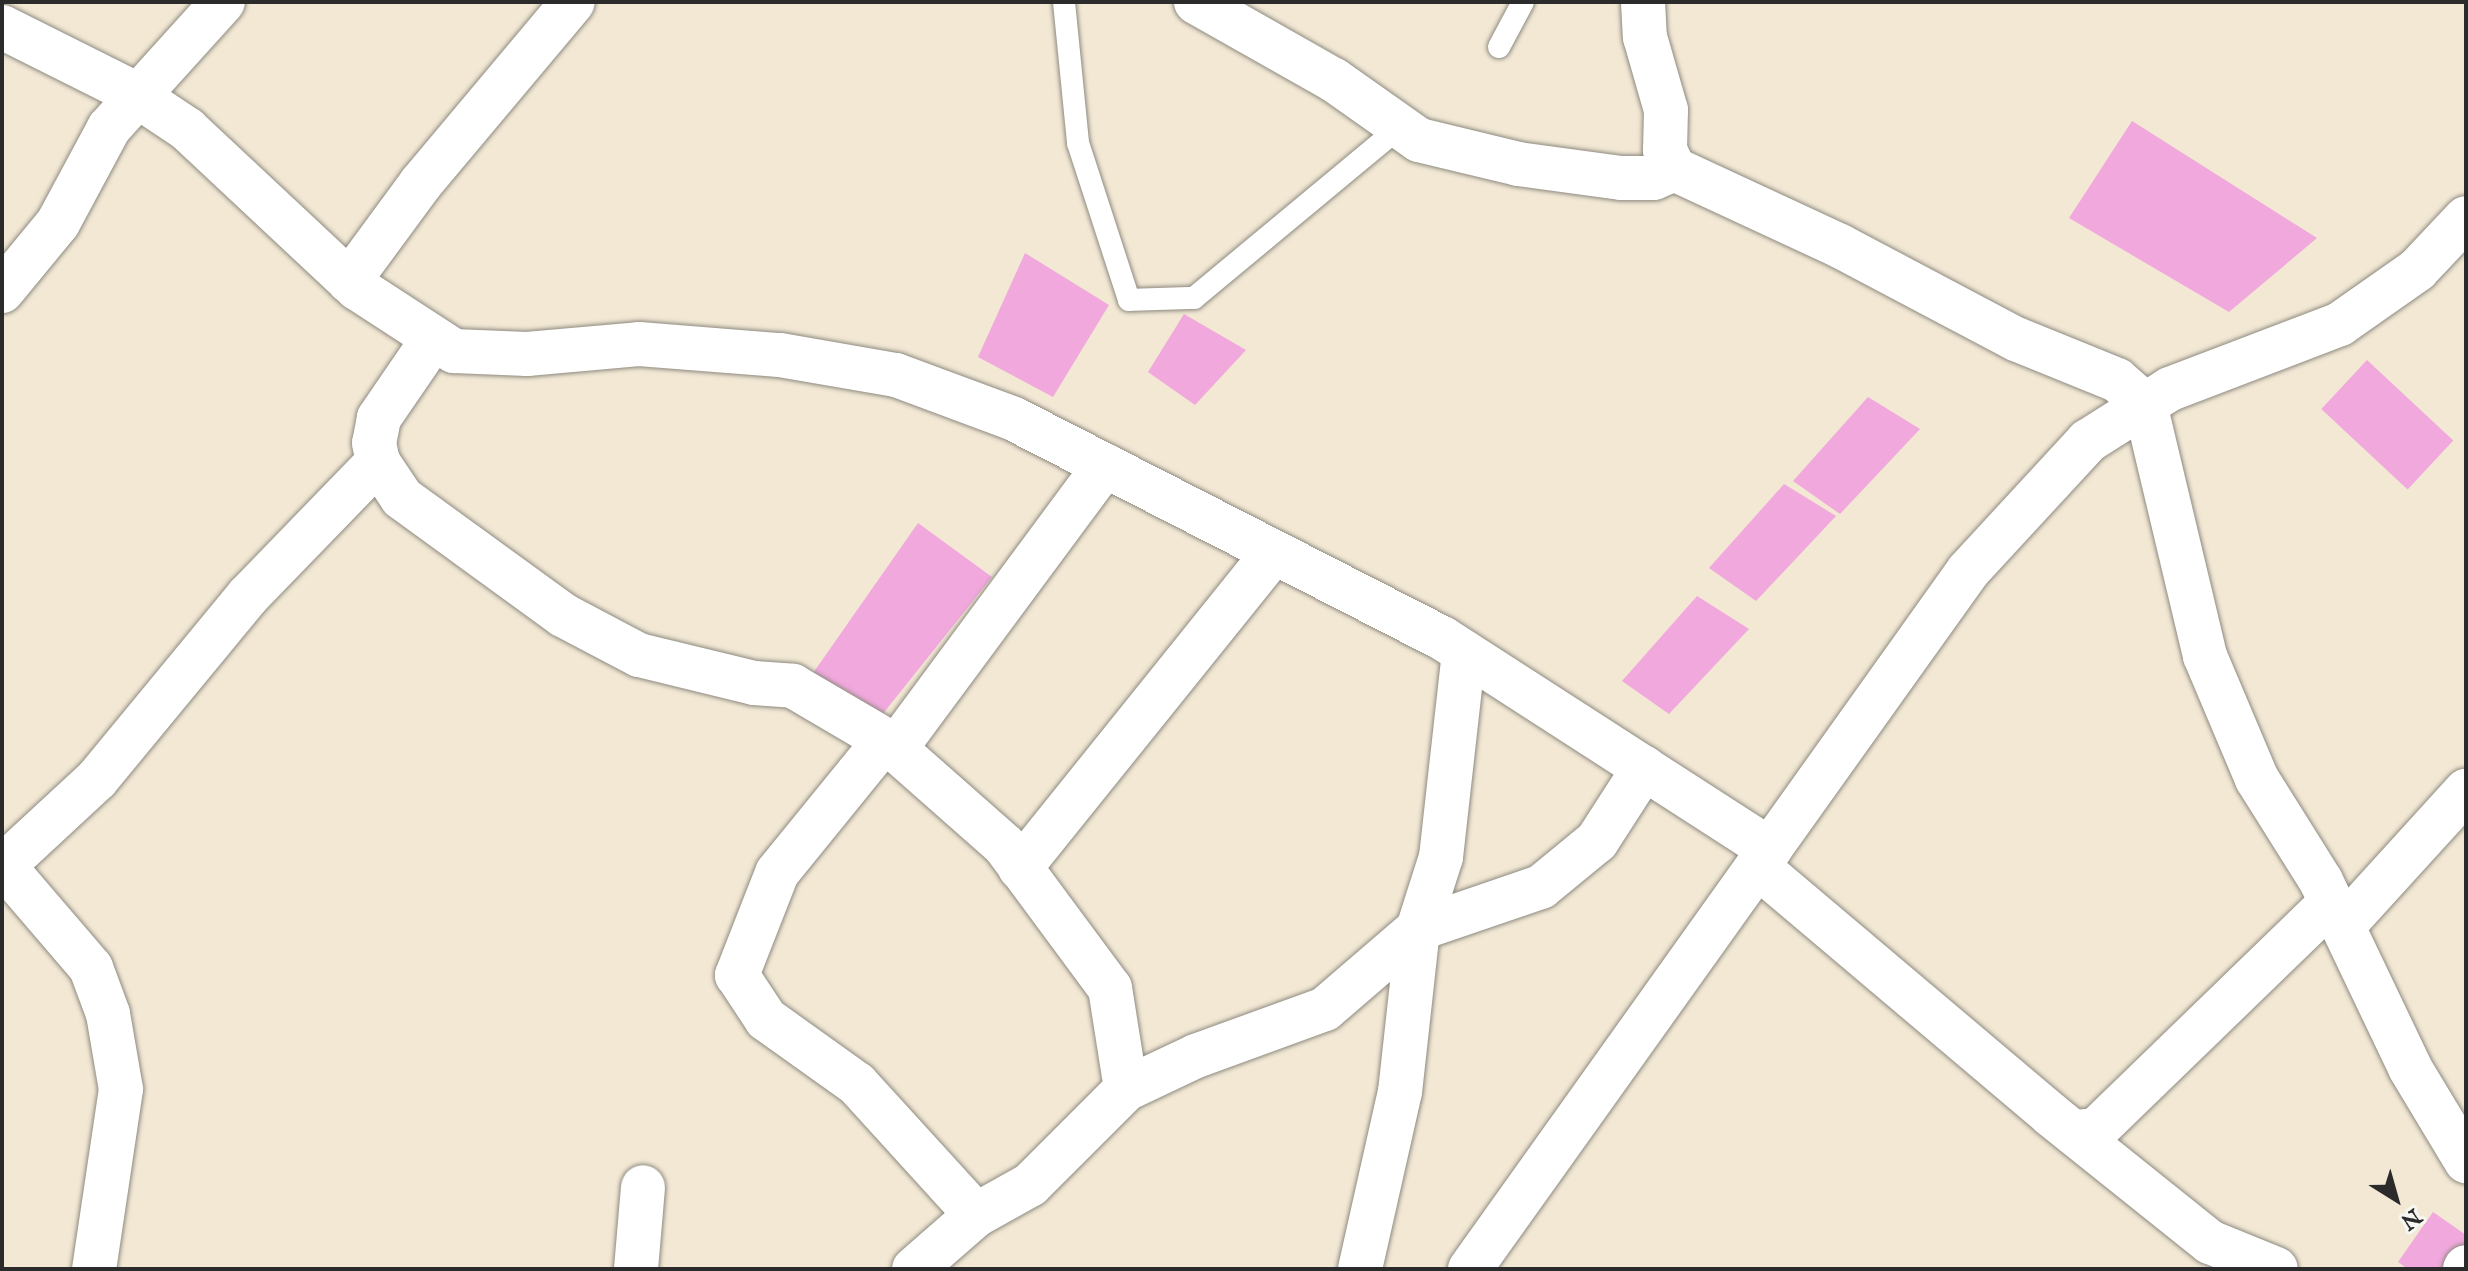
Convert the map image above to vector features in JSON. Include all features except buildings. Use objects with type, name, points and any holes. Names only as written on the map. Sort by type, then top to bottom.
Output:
[{"type":"street","points":[[2,291],[58,223],[109,128],[223,2]]},
{"type":"street","points":[[349,281],[421,183],[573,2]]},
{"type":"street","points":[[1196,2],[1334,80],[1419,140],[1518,164],[1621,178],[1654,178],[1674,169]]},
{"type":"street","points":[[1643,2],[1645,37],[1666,110],[1665,150],[1674,169],[1840,246],[2016,339],[2117,380],[2145,404],[2205,656],[2257,779],[2337,914],[2410,1068],[2466,1161]]},
{"type":"street","points":[[2,27],[139,96],[187,129],[349,281],[454,351],[527,354],[654,345],[780,355],[896,375],[1014,419],[1464,652],[1644,768],[1764,858],[2075,1132],[2210,1242],[2276,1269]]},
{"type":"street","points":[[1470,1269],[1968,571],[2088,441],[2170,389],[2340,324],[2417,270],[2466,218]]},
{"type":"street","points":[[433,339],[379,418],[374,443],[378,462],[402,498],[563,615],[639,655],[754,683],[793,686],[890,745],[1004,845],[1110,988],[1126,1089]]},
{"type":"street","points":[[94,1269],[121,1089],[108,1014],[91,968],[2,863],[15,855],[97,779],[248,596],[378,462]]},
{"type":"street","points":[[976,1215],[857,1084],[766,1019],[737,975],[777,873],[890,745],[1105,465]]},
{"type":"street","points":[[1020,868],[1274,552]]},
{"type":"street","points":[[1360,1269],[1400,1092],[1418,929],[1441,857],[1464,652]]},
{"type":"street","points":[[914,1269],[976,1215],[1030,1185],[1126,1089],[1196,1056],[1325,1009],[1418,929],[1541,887],[1597,841],[1644,768]]},
{"type":"street","points":[[2075,1132],[2096,1130],[2337,914],[2466,791]]},
{"type":"street","points":[[636,1269],[643,1187]]},
{"type":"lane","points":[[1064,2],[1078,143],[1129,300],[1194,298],[1400,127]]},
{"type":"lane","points":[[1499,47],[1523,2]]}]
